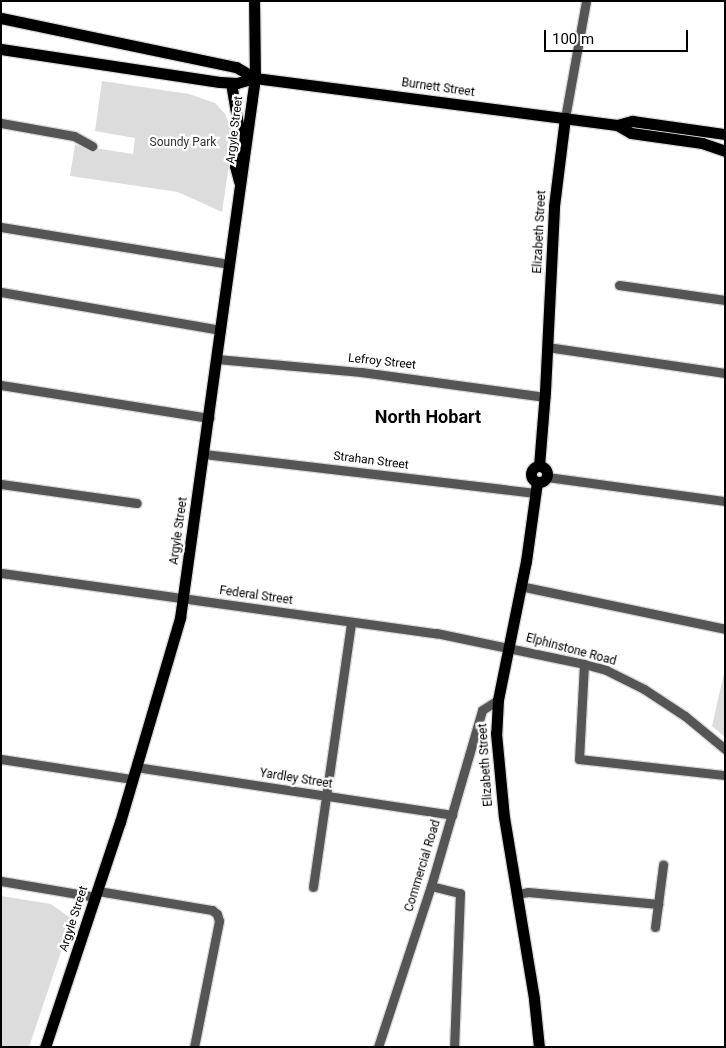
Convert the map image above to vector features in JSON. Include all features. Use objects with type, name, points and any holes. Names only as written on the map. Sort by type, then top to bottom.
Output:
[{"type":"main road","name":"Argyle Street","points":[[45,1047],[97,894],[174,642],[183,599],[255,78],[254,1]]},
{"type":"main road","name":"Burnett Street","points":[[1,18],[236,67],[255,78]]},
{"type":"main road","name":"Burnett Street","points":[[1,49],[231,84],[255,78],[617,125],[631,133],[693,141],[725,151]]},
{"type":"main road","points":[[231,84],[238,124],[235,166],[241,188]]},
{"type":"main road","name":"Elizabeth Street","points":[[539,1047],[535,1006],[504,817],[496,733],[498,700],[540,484],[533,479],[531,472],[539,466],[545,397],[554,206],[565,118]]},
{"type":"main road","name":"Burnett Street","points":[[617,125],[632,121],[725,134]]},
{"type":"street","name":"Elizabeth Street","points":[[565,118],[586,1]]},
{"type":"street","points":[[1,123],[74,136],[92,146]]},
{"type":"street","points":[[1,227],[230,264]]},
{"type":"street","points":[[619,285],[725,300]]},
{"type":"street","points":[[1,292],[221,330]]},
{"type":"street","points":[[547,347],[725,373]]},
{"type":"street","name":"Lefroy Street","points":[[216,359],[360,372],[545,397]]},
{"type":"street","points":[[1,385],[209,418]]},
{"type":"street","name":"Strahan Street","points":[[204,454],[725,501]]},
{"type":"street","points":[[1,484],[137,503]]},
{"type":"street","name":"Federal Street","points":[[1,573],[268,609],[351,623],[436,634],[508,647]]},
{"type":"street","points":[[520,586],[725,628]]},
{"type":"street","points":[[313,887],[351,623]]},
{"type":"street","name":"Elphinstone Road","points":[[508,647],[606,670],[644,689],[685,716],[725,749]]},
{"type":"street","points":[[584,664],[579,759],[725,775]]},
{"type":"street","name":"Commercial Road","points":[[378,1047],[431,886],[482,710],[498,700]]},
{"type":"street","points":[[1,759],[132,779]]},
{"type":"street","name":"Yardley Street","points":[[136,767],[452,815]]},
{"type":"street","points":[[655,927],[663,865]]},
{"type":"street","points":[[1,881],[212,910],[217,914],[218,921],[194,1047]]},
{"type":"street","points":[[431,886],[460,893],[454,1047]]},
{"type":"street","points":[[516,894],[528,892],[658,904]]},
{"type":"green space","name":"Soundy Park","points":[[102,81],[189,94],[215,103],[225,114],[231,128],[232,145],[222,212],[178,192],[70,176],[75,145],[133,154],[135,138],[95,131]]},
{"type":"green space","points":[[725,669],[725,737],[712,726]]},
{"type":"green space","points":[[1,896],[51,904],[72,919],[29,1047],[1,1047]]},
{"type":"district","name":"North Hobart","points":[[428,417]]}]
